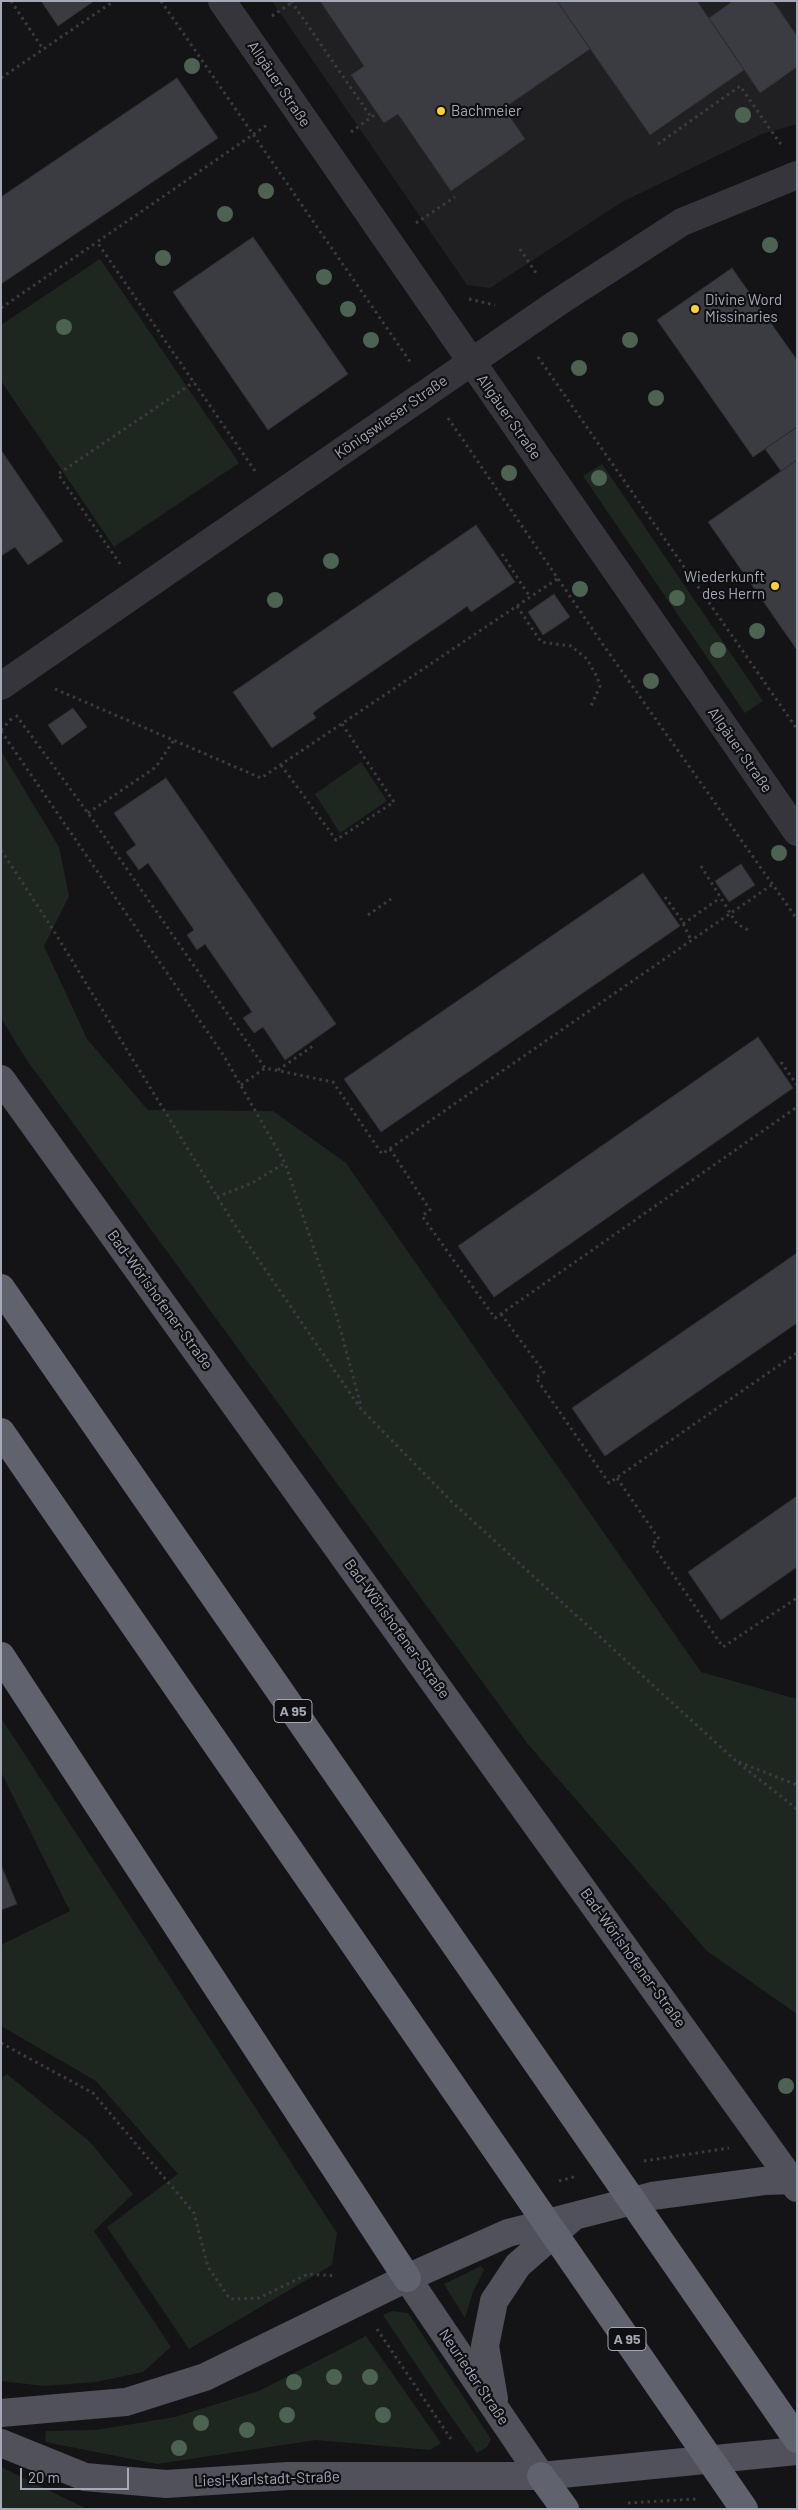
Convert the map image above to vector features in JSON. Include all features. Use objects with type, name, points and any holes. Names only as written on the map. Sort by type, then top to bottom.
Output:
[{"type":"highway","name":"A 95","points":[[1,1288],[797,2439]]},
{"type":"highway","name":"A 95","points":[[1,1432],[744,2509]]},
{"type":"highway","points":[[1,1656],[407,2278]]},
{"type":"highway","points":[[540,2476],[565,2509]]},
{"type":"main road","name":"Bad-Wörishofener-Straße","points":[[1,1079],[795,2182]]},
{"type":"main road","points":[[1,2413],[126,2402],[205,2377],[358,2301],[508,2233],[652,2196],[764,2180],[795,2182]]},
{"type":"main road","points":[[495,2409],[485,2346],[494,2301],[518,2265],[577,2214]]},
{"type":"main road","name":"Neurieder Straße","points":[[407,2278],[540,2476]]},
{"type":"main road","points":[[737,2458],[797,2421]]},
{"type":"main road","name":"Liesl-Karlstadt-Straße","points":[[1,2443],[85,2477],[166,2484],[288,2476],[540,2476],[797,2451]]},
{"type":"street","name":"Allgäuer Straße","points":[[222,1],[797,832]]},
{"type":"street","name":"Königswieser Straße","points":[[1,686],[519,329],[682,222],[792,164]]},
{"type":"path","points":[[11,1],[43,49]]},
{"type":"path","points":[[1,78],[114,1]]},
{"type":"path","points":[[161,1],[430,390],[557,579],[797,919]]},
{"type":"path","points":[[291,1],[371,117]]},
{"type":"path","points":[[658,144],[740,86],[782,145],[792,164]]},
{"type":"path","points":[[1,308],[294,107]]},
{"type":"path","points":[[347,135],[377,113]]},
{"type":"path","points":[[773,149],[789,143]]},
{"type":"path","points":[[388,242],[455,197]]},
{"type":"path","points":[[97,242],[255,471]]},
{"type":"path","points":[[520,250],[538,276]]},
{"type":"path","points":[[531,281],[545,271]]},
{"type":"path","points":[[460,297],[495,305],[502,300]]},
{"type":"path","points":[[519,329],[797,729]]},
{"type":"path","points":[[120,564],[58,474],[194,382]]},
{"type":"path","points":[[502,554],[530,597]]},
{"type":"path","points":[[55,689],[261,778],[557,579]]},
{"type":"path","points":[[516,606],[541,642],[571,646],[587,659],[600,686],[591,706]]},
{"type":"path","points":[[16,714],[88,813],[265,1068]]},
{"type":"path","points":[[281,765],[336,840],[394,802],[342,724]]},
{"type":"path","points":[[1,731],[224,1056],[285,1163],[337,1317],[361,1409]]},
{"type":"path","points":[[88,813],[156,767],[174,740]]},
{"type":"path","points":[[1,850],[52,928],[217,1197],[361,1409],[452,1502],[736,1761],[797,1809]]},
{"type":"path","points":[[701,866],[737,924],[748,930]]},
{"type":"path","points":[[241,1085],[265,1068],[333,1082],[382,1154],[773,884]]},
{"type":"path","points":[[665,897],[691,940]]},
{"type":"path","points":[[683,924],[720,898]]},
{"type":"path","points":[[368,914],[391,899]]},
{"type":"path","points":[[278,1070],[313,1046]]},
{"type":"path","points":[[781,1062],[797,1085]]},
{"type":"path","points":[[390,1149],[430,1210],[422,1216],[495,1318],[797,1107]]},
{"type":"path","points":[[217,1197],[252,1182],[285,1163]]},
{"type":"path","points":[[502,1314],[544,1372],[536,1378],[609,1483],[797,1353]]},
{"type":"path","points":[[617,1478],[659,1539],[652,1544],[723,1647],[796,1600]]},
{"type":"path","points":[[736,1761],[797,1785]]},
{"type":"path","points":[[1,2043],[92,2093],[194,2213],[208,2267],[230,2299],[259,2298],[308,2274],[337,2276],[358,2301],[476,2477]]},
{"type":"shaded area","points":[[272,1],[797,1],[797,124],[762,134],[622,202],[490,288],[467,285]]},
{"type":"shaded area","points":[[100,259],[239,463],[114,547],[1,381],[1,325]]},
{"type":"shaded area","points":[[602,464],[763,701],[745,713],[583,476]]},
{"type":"shaded area","points":[[1,751],[59,847],[69,896],[44,946],[87,1039],[148,1110],[273,1111],[346,1163],[701,1672],[797,1699],[797,2014],[707,1951],[527,1743],[26,1059],[1,1018]]},
{"type":"shaded area","points":[[361,762],[387,801],[340,833],[315,794]]},
{"type":"shaded area","points":[[1,1718],[337,2233],[332,2265],[189,2349],[107,2227],[178,2174],[96,2081],[1,2026],[1,1945],[70,1911],[1,1772]]},
{"type":"shaded area","points":[[7,2074],[90,2142],[133,2194],[94,2231],[171,2347],[143,2372],[96,2382],[44,2386],[1,2381],[1,2078]]},
{"type":"shaded area","points":[[481,2266],[484,2270],[473,2292],[465,2318],[444,2284]]},
{"type":"shaded area","points":[[392,2311],[408,2313],[491,2439],[487,2447],[477,2453],[447,2411],[383,2315]]},
{"type":"shaded area","points":[[366,2336],[441,2443],[430,2450],[316,2440],[157,2464],[45,2442],[46,2431],[96,2430],[175,2417],[259,2391]]},
{"type":"shaded area","points":[[1,2467],[87,2509],[1,2509]]},
{"type":"building","points":[[41,1],[94,1],[58,26]]},
{"type":"building","points":[[320,1],[557,1],[590,49],[504,108],[525,139],[451,191],[398,114],[384,123],[351,75],[364,66]]},
{"type":"building","points":[[557,1],[697,1],[744,70],[650,135]]},
{"type":"building","points":[[733,1],[773,1],[797,36],[797,67],[760,93],[709,18]]},
{"type":"building","points":[[177,78],[218,138],[1,284],[1,197]]},
{"type":"building","points":[[253,237],[348,374],[268,430],[173,292]]},
{"type":"building","points":[[732,268],[797,360],[797,427],[753,457],[657,320]]},
{"type":"building","points":[[797,427],[797,460],[781,471],[765,449]]},
{"type":"building","points":[[1,450],[63,541],[28,565],[15,547],[1,556]]},
{"type":"building","name":"Wiederkunft des Herrn","points":[[797,460],[797,650],[708,522]]},
{"type":"building","points":[[476,525],[515,582],[471,612],[467,606],[319,708],[313,713],[316,718],[272,748],[233,692]]},
{"type":"building","points":[[554,594],[570,617],[543,635],[528,612]]},
{"type":"building","points":[[73,708],[87,727],[62,745],[48,725]]},
{"type":"building","points":[[166,778],[336,1024],[285,1060],[263,1027],[254,1033],[243,1018],[252,1012],[205,944],[197,950],[187,935],[194,930],[148,863],[139,870],[126,852],[136,845],[114,813]]},
{"type":"building","points":[[741,864],[755,885],[729,902],[715,881]]},
{"type":"building","points":[[643,873],[680,926],[381,1132],[344,1079]]},
{"type":"building","points":[[758,1037],[793,1088],[494,1297],[458,1246]]},
{"type":"building","points":[[797,1253],[797,1323],[605,1456],[572,1408]]},
{"type":"building","points":[[797,1496],[797,1567],[721,1620],[688,1572]]},
{"type":"building","points":[[1,1865],[17,1904],[1,1910]]},
{"type":"place","name":"Bachmeier","points":[[441,111]]},
{"type":"place","name":"Divine Word Missinaries","points":[[695,309]]},
{"type":"place","name":"Wiederkunft des Herrn","points":[[775,586]]}]
